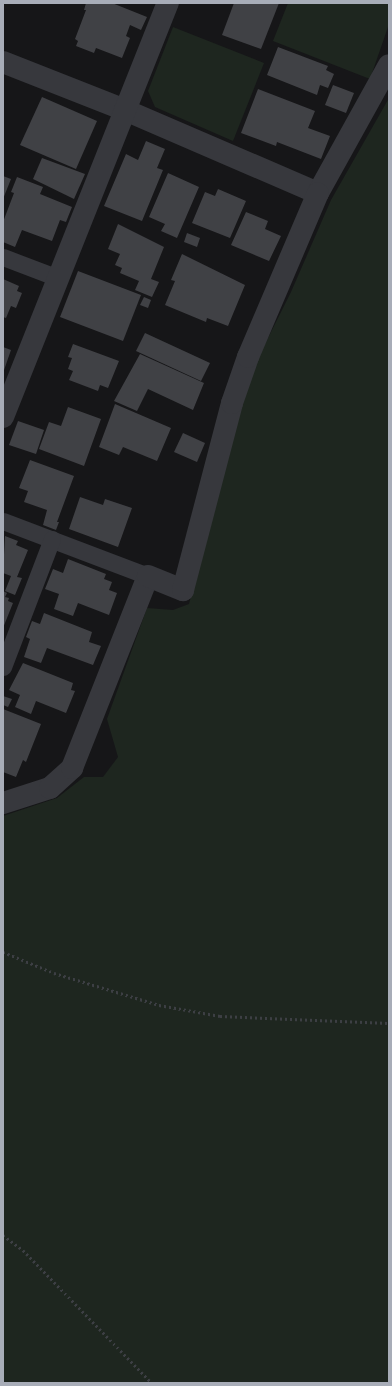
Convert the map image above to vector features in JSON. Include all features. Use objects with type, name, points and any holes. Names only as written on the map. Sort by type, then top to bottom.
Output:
[{"type":"street","points":[[3,417],[168,3]]},
{"type":"street","points":[[3,62],[125,110],[318,193]]},
{"type":"street","points":[[3,803],[50,788],[72,768],[148,576],[183,590],[232,403],[248,357],[318,193],[389,65]]},
{"type":"lane","points":[[3,257],[58,278]]},
{"type":"lane","points":[[3,522],[148,576]]},
{"type":"lane","points":[[3,666],[52,539]]},
{"type":"path","points":[[3,952],[54,973],[159,1005],[220,1016],[389,1023]]},
{"type":"path","points":[[3,1235],[23,1250],[152,1383]]},
{"type":"shaded area","points":[[288,3],[389,3],[389,24],[370,79],[273,41]]},
{"type":"shaded area","points":[[173,27],[264,63],[233,141],[155,107],[148,91]]},
{"type":"shaded area","points":[[389,98],[389,1383],[3,1383],[3,816],[57,798],[84,777],[103,777],[118,757],[107,719],[147,608],[173,610],[189,604],[241,405],[257,360],[291,292],[331,200]]},
{"type":"building","points":[[86,3],[112,3],[147,17],[141,30],[130,25],[126,36],[130,38],[122,58],[96,48],[94,53],[76,46],[78,41],[75,39],[86,10],[84,10]]},
{"type":"building","points":[[234,3],[279,3],[261,49],[222,35]]},
{"type":"building","points":[[278,47],[328,66],[326,70],[334,74],[328,88],[320,85],[317,95],[267,75]]},
{"type":"building","points":[[333,85],[354,93],[346,113],[325,105]]},
{"type":"building","points":[[258,89],[315,111],[308,128],[330,136],[321,159],[277,142],[276,146],[241,133]]},
{"type":"building","points":[[42,97],[97,121],[76,169],[20,145]]},
{"type":"building","points":[[146,141],[165,149],[157,168],[163,170],[142,221],[104,206],[126,154],[138,160]]},
{"type":"building","points":[[42,158],[85,174],[74,199],[33,179]]},
{"type":"building","points":[[168,173],[199,187],[177,238],[161,231],[165,224],[149,217]]},
{"type":"building","points":[[3,176],[11,179],[3,199]]},
{"type":"building","points":[[17,177],[43,187],[40,194],[72,207],[66,222],[60,220],[52,241],[22,230],[15,247],[3,242],[3,222],[14,193],[11,192]]},
{"type":"building","points":[[218,189],[246,201],[230,238],[192,223],[205,192],[215,196]]},
{"type":"building","points":[[246,212],[268,221],[265,229],[281,236],[269,261],[231,245]]},
{"type":"building","points":[[118,224],[164,247],[151,279],[159,282],[152,297],[135,290],[139,281],[120,273],[122,268],[115,265],[120,254],[108,249]]},
{"type":"building","points":[[187,233],[200,238],[197,247],[184,242]]},
{"type":"building","points":[[182,254],[245,285],[228,326],[207,318],[206,322],[165,305],[175,281],[171,280]]},
{"type":"building","points":[[78,271],[141,295],[123,341],[60,317]]},
{"type":"building","points":[[3,279],[19,286],[17,291],[22,293],[16,308],[11,306],[6,318],[3,317]]},
{"type":"building","points":[[144,297],[151,300],[148,308],[140,305]]},
{"type":"building","points":[[145,333],[210,363],[201,381],[136,351]]},
{"type":"building","points":[[73,344],[119,361],[108,388],[100,385],[98,391],[69,380],[73,371],[68,369],[72,358],[68,357]]},
{"type":"building","points":[[3,347],[11,350],[3,373]]},
{"type":"building","points":[[140,354],[204,383],[193,410],[148,389],[137,411],[114,401]]},
{"type":"building","points":[[115,404],[171,428],[157,461],[123,447],[119,455],[99,447]]},
{"type":"building","points":[[68,407],[101,419],[84,466],[39,449],[49,422],[61,426]]},
{"type":"building","points":[[18,421],[44,430],[36,454],[9,445]]},
{"type":"building","points":[[183,433],[205,443],[197,462],[174,452]]},
{"type":"building","points":[[30,460],[74,476],[57,522],[59,522],[56,530],[43,525],[47,510],[24,502],[28,491],[19,488]]},
{"type":"building","points":[[80,497],[103,505],[105,499],[132,508],[118,547],[69,529]]},
{"type":"building","points":[[5,536],[18,541],[16,545],[28,550],[17,577],[22,578],[15,595],[5,591],[11,576],[3,573]]},
{"type":"building","points":[[68,559],[106,574],[104,579],[112,582],[109,590],[117,593],[109,615],[78,603],[73,616],[54,609],[59,594],[45,589],[53,569],[63,573]]},
{"type":"building","points":[[3,591],[7,593],[5,597],[9,598],[8,601],[13,603],[3,628]]},
{"type":"building","points":[[44,613],[92,632],[89,642],[101,646],[93,665],[47,648],[41,663],[24,657],[30,639],[26,637],[32,621],[40,624]]},
{"type":"building","points":[[23,663],[73,683],[71,690],[75,691],[66,713],[36,701],[31,714],[15,707],[20,695],[9,690]]},
{"type":"building","points":[[3,696],[12,699],[8,707],[3,705]]},
{"type":"building","points":[[3,709],[41,724],[26,762],[23,760],[16,777],[3,772]]}]
